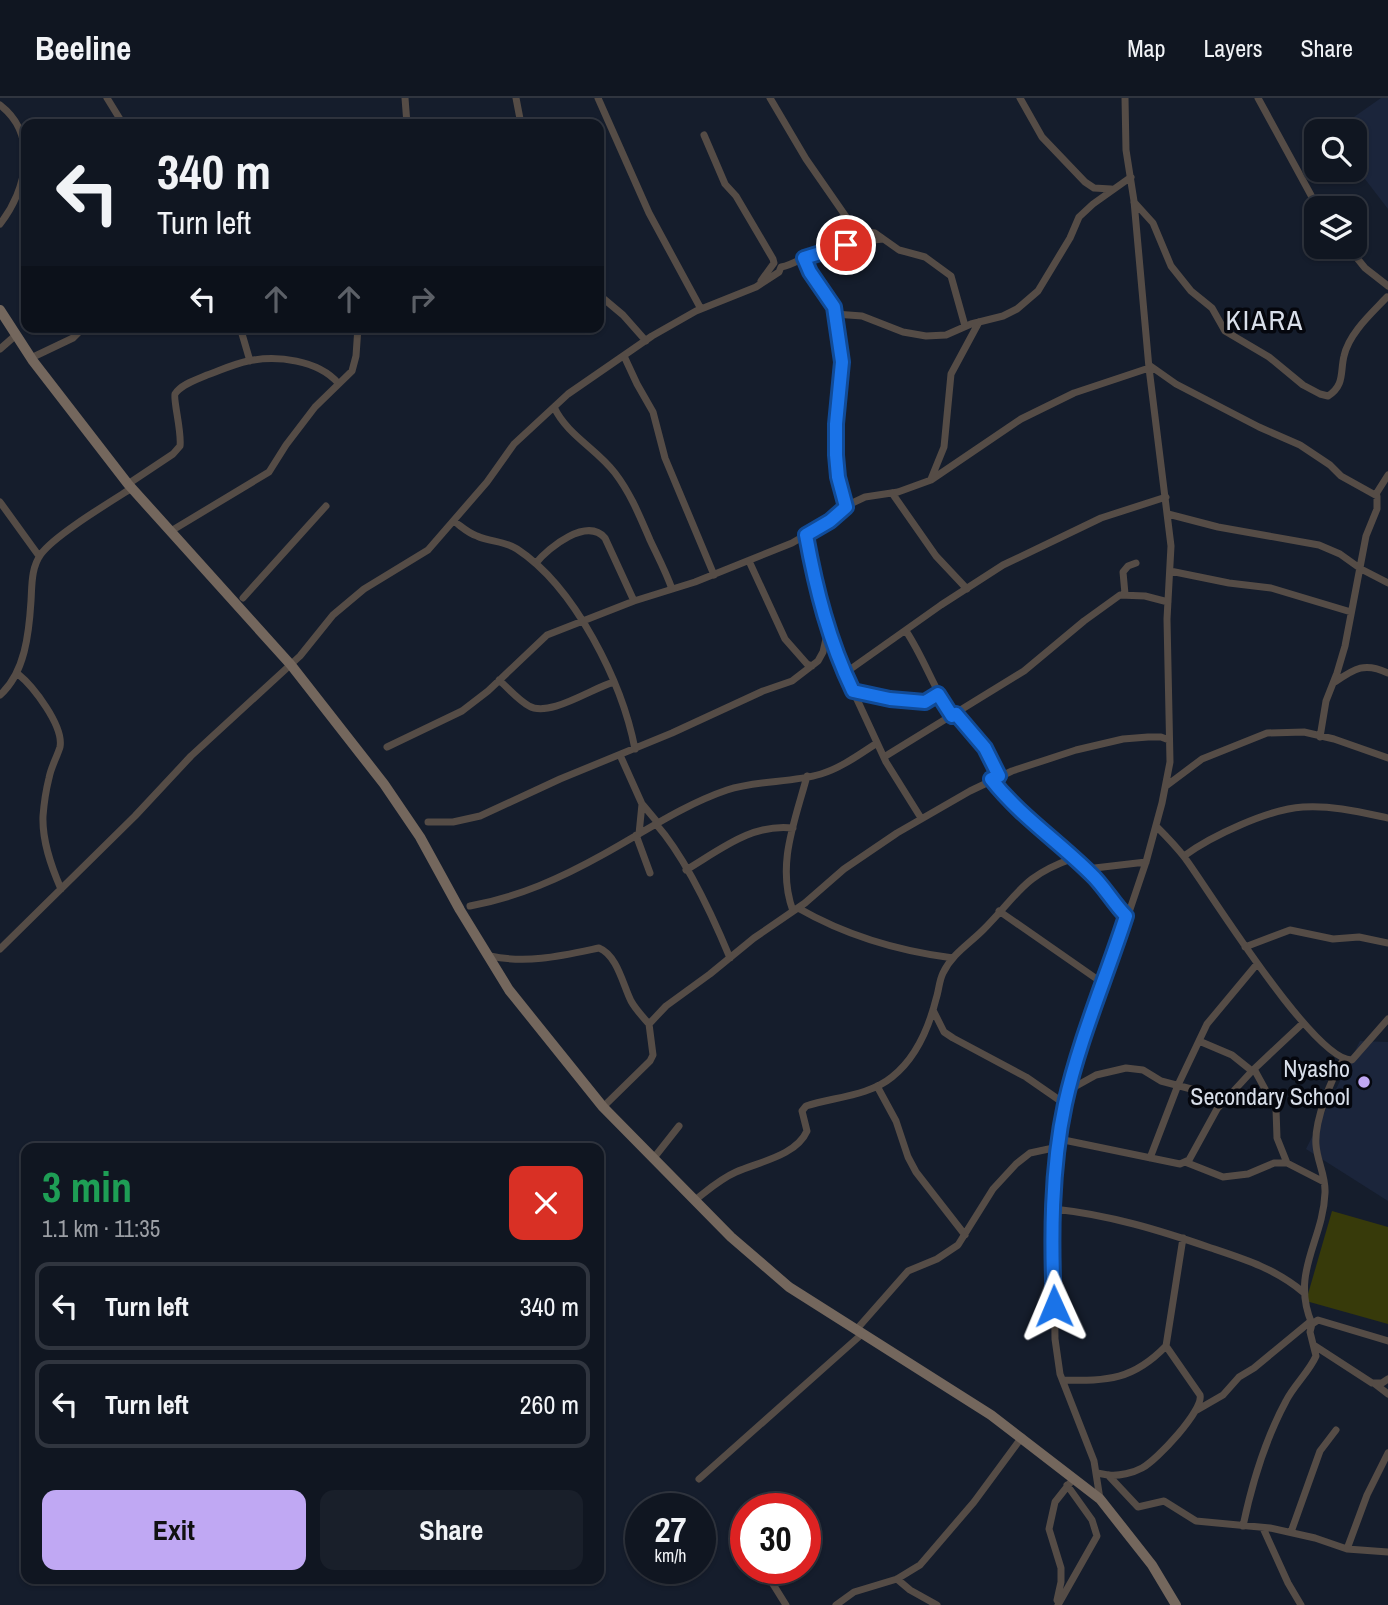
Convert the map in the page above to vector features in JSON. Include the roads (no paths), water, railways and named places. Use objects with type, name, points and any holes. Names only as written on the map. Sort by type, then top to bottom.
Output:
[{"type":"main road","points":[[0,310],[31,358],[130,486],[291,665],[400,807],[509,990],[603,1107],[731,1237],[789,1287],[991,1415],[1022,1437],[1071,1482],[1100,1499],[1152,1565],[1176,1605]]},
{"type":"street","points":[[107,98],[120,119]]},
{"type":"street","points":[[405,98],[407,119]]},
{"type":"street","points":[[516,98],[520,119]]},
{"type":"street","points":[[598,98],[649,213],[701,309]]},
{"type":"street","points":[[770,98],[817,176],[849,221],[860,231],[872,231],[899,250],[925,257],[951,275],[965,326]]},
{"type":"street","points":[[1020,98],[1042,137],[1085,182],[1094,188],[1113,189]]},
{"type":"street","points":[[1100,1499],[1097,1473],[1063,1380],[1055,1339],[1054,1209],[1058,1143],[1069,1090],[1146,862],[1170,762],[1168,603],[1171,546],[1126,150],[1125,98]]},
{"type":"street","points":[[1258,98],[1311,196]]},
{"type":"street","points":[[0,106],[9,112],[19,126],[21,137]]},
{"type":"street","points":[[705,135],[725,184],[736,196],[773,259],[774,263],[756,287]]},
{"type":"street","points":[[835,314],[862,316],[904,332],[926,336],[955,332],[965,326],[1003,316],[1032,299],[1054,267],[1079,217],[1131,177]]},
{"type":"street","points":[[0,224],[13,203],[21,179]]},
{"type":"street","points":[[1133,201],[1153,223],[1171,266],[1191,291],[1212,308],[1226,331],[1269,357],[1303,385],[1328,396],[1337,388],[1343,375],[1344,354],[1350,341],[1388,297],[1359,259]]},
{"type":"street","points":[[0,949],[194,753],[291,665],[321,628],[349,601],[428,550],[454,522],[514,444],[594,374],[701,309],[756,287],[779,272],[781,267],[861,241],[883,239]]},
{"type":"street","points":[[804,258],[810,272],[832,302],[835,314],[842,362],[836,455],[838,477],[846,507]]},
{"type":"street","points":[[1373,275],[1388,286]]},
{"type":"street","points":[[604,299],[623,315],[646,341]]},
{"type":"street","points":[[930,480],[944,447],[951,374],[978,322]]},
{"type":"street","points":[[31,358],[78,333]]},
{"type":"street","points":[[242,333],[250,361]]},
{"type":"street","points":[[171,531],[266,475],[310,413],[354,366],[357,333]]},
{"type":"street","points":[[0,349],[16,335]]},
{"type":"street","points":[[624,356],[653,412],[665,458],[714,575]]},
{"type":"street","points":[[0,695],[18,674],[29,624],[34,569],[39,556],[54,541],[173,454],[180,446],[180,424],[173,401],[178,390],[196,380],[250,361],[273,359],[314,365],[338,383]]},
{"type":"street","points":[[387,747],[462,711],[547,635],[749,561],[806,535],[864,496],[910,489],[930,480],[1021,419],[1074,393],[1149,366]]},
{"type":"street","points":[[1149,366],[1175,384],[1300,445],[1350,482],[1376,494]]},
{"type":"street","points":[[554,407],[566,426],[603,459],[627,489],[642,517],[672,589]]},
{"type":"street","points":[[1321,737],[1326,701],[1342,660],[1366,536],[1377,509],[1376,494],[1388,475]]},
{"type":"street","points":[[892,493],[936,556],[967,589]]},
{"type":"street","points":[[845,673],[1003,565],[1101,518],[1166,497]]},
{"type":"street","points":[[0,502],[39,556]]},
{"type":"street","points":[[243,598],[326,506]]},
{"type":"street","points":[[1168,514],[1219,527],[1319,545],[1340,554],[1388,583]]},
{"type":"street","points":[[454,522],[479,537],[510,545],[536,563],[562,590],[593,639],[614,682],[635,749]]},
{"type":"street","points":[[536,563],[560,541],[581,532],[599,532],[606,538],[634,601]]},
{"type":"street","points":[[806,535],[828,630],[845,673],[884,757],[920,818]]},
{"type":"street","points":[[749,561],[785,639],[807,664],[813,666]]},
{"type":"street","points":[[1125,594],[1123,572],[1136,563]]},
{"type":"street","points":[[1170,571],[1271,588],[1351,612]]},
{"type":"street","points":[[884,757],[1040,660],[1111,600],[1125,594],[1145,596],[1168,603]]},
{"type":"street","points":[[428,822],[453,822],[480,817],[560,779],[792,681],[813,666],[823,652],[828,630]]},
{"type":"street","points":[[906,631],[919,650],[938,694],[985,748],[995,777],[1028,819],[1086,869],[1126,916]]},
{"type":"street","points":[[1332,684],[1360,667],[1375,667],[1388,673]]},
{"type":"street","points":[[18,674],[30,684],[53,720],[59,735],[60,746],[48,778],[43,819],[51,866],[61,889]]},
{"type":"street","points":[[499,680],[531,707],[539,709],[560,704],[614,682]]},
{"type":"street","points":[[853,691],[890,699],[925,702],[938,694]]},
{"type":"street","points":[[1166,786],[1202,760],[1267,733],[1289,731],[1321,737],[1388,758]]},
{"type":"street","points":[[649,1024],[666,1006],[844,869],[920,818],[995,777],[1123,739],[1161,737],[1169,740]]},
{"type":"street","points":[[470,906],[503,900],[542,886],[727,790],[755,783],[821,775],[877,743]]},
{"type":"street","points":[[620,754],[642,804],[666,835],[730,958]]},
{"type":"street","points":[[807,776],[793,828],[785,880],[795,909],[835,928],[907,951],[953,958]]},
{"type":"street","points":[[642,804],[638,835],[650,873]]},
{"type":"street","points":[[1184,856],[1200,844],[1226,832],[1287,809],[1345,809],[1388,818]]},
{"type":"street","points":[[686,870],[754,832],[779,826],[793,828]]},
{"type":"street","points":[[1156,826],[1184,856],[1257,964],[1303,1023],[1344,1059],[1348,1061],[1356,1056],[1388,1019]]},
{"type":"street","points":[[695,1200],[719,1181],[769,1160],[800,1142],[807,1131],[802,1111],[806,1106],[877,1086],[892,1078],[919,1044],[933,1010],[942,974],[953,958],[1019,887],[1052,866],[1074,858]]},
{"type":"street","points":[[1086,869],[1146,862]]},
{"type":"street","points":[[999,911],[1104,984]]},
{"type":"street","points":[[1245,947],[1290,930],[1333,939],[1359,937],[1388,943]]},
{"type":"street","points":[[490,956],[512,961],[545,960],[599,948],[604,950],[614,964],[632,1002],[649,1024],[653,1055],[603,1107]]},
{"type":"street","points":[[1150,1158],[1178,1085],[1214,1013],[1257,964]]},
{"type":"street","points":[[933,1010],[944,1032],[1026,1077],[1065,1104]]},
{"type":"street","points":[[699,1479],[859,1332],[900,1278],[918,1265],[958,1245],[993,1189],[1030,1153],[1058,1143],[1181,1164],[1193,1153],[1217,1108],[1303,1023]]},
{"type":"street","points":[[1199,1041],[1232,1055],[1253,1070],[1276,1109],[1277,1138],[1287,1163]]},
{"type":"street","points":[[1243,1525],[1258,1468],[1273,1429],[1296,1384],[1315,1359],[1311,1322],[1303,1292],[1307,1263],[1322,1215],[1324,1182],[1316,1133],[1330,1081],[1344,1059]]},
{"type":"street","points":[[1069,1090],[1096,1074],[1126,1068],[1138,1069],[1161,1081],[1218,1096],[1232,1093]]},
{"type":"street","points":[[877,1086],[896,1121],[916,1172],[965,1235]]},
{"type":"street","points":[[653,1158],[679,1126]]},
{"type":"street","points":[[1185,1162],[1223,1177],[1248,1174],[1274,1163],[1287,1163],[1324,1182]]},
{"type":"street","points":[[1054,1209],[1120,1218],[1183,1238],[1273,1270],[1303,1292]]},
{"type":"street","points":[[1063,1380],[1104,1381],[1127,1375],[1155,1358],[1166,1346],[1183,1238]]},
{"type":"street","points":[[1196,1411],[1223,1395],[1239,1377],[1311,1322],[1318,1320],[1388,1341]]},
{"type":"street","points":[[1097,1473],[1108,1475],[1131,1472],[1148,1464],[1196,1411],[1201,1401],[1200,1395],[1166,1346]]},
{"type":"street","points":[[1314,1346],[1388,1394]]},
{"type":"street","points":[[1375,1384],[1388,1379]]},
{"type":"street","points":[[1291,1532],[1320,1451],[1336,1430]]},
{"type":"street","points":[[836,1605],[854,1592],[897,1579],[920,1565],[974,1502],[1022,1437]]},
{"type":"street","points":[[1347,1549],[1367,1495],[1388,1453]]},
{"type":"street","points":[[1108,1475],[1138,1507],[1164,1502],[1196,1521],[1291,1532],[1347,1549],[1388,1552]]},
{"type":"street","points":[[1071,1482],[1097,1536],[1056,1605],[1061,1568],[1049,1529],[1055,1502],[1071,1482]]},
{"type":"street","points":[[1263,1528],[1301,1605]]},
{"type":"street","points":[[897,1579],[910,1590],[937,1605]]},
{"type":"street","points":[[773,1584],[786,1605]]},
{"type":"place","name":"Nyasho Secondary School","points":[[1364,1082]]},
{"type":"district","name":"KIARA","points":[[1265,320]]}]
